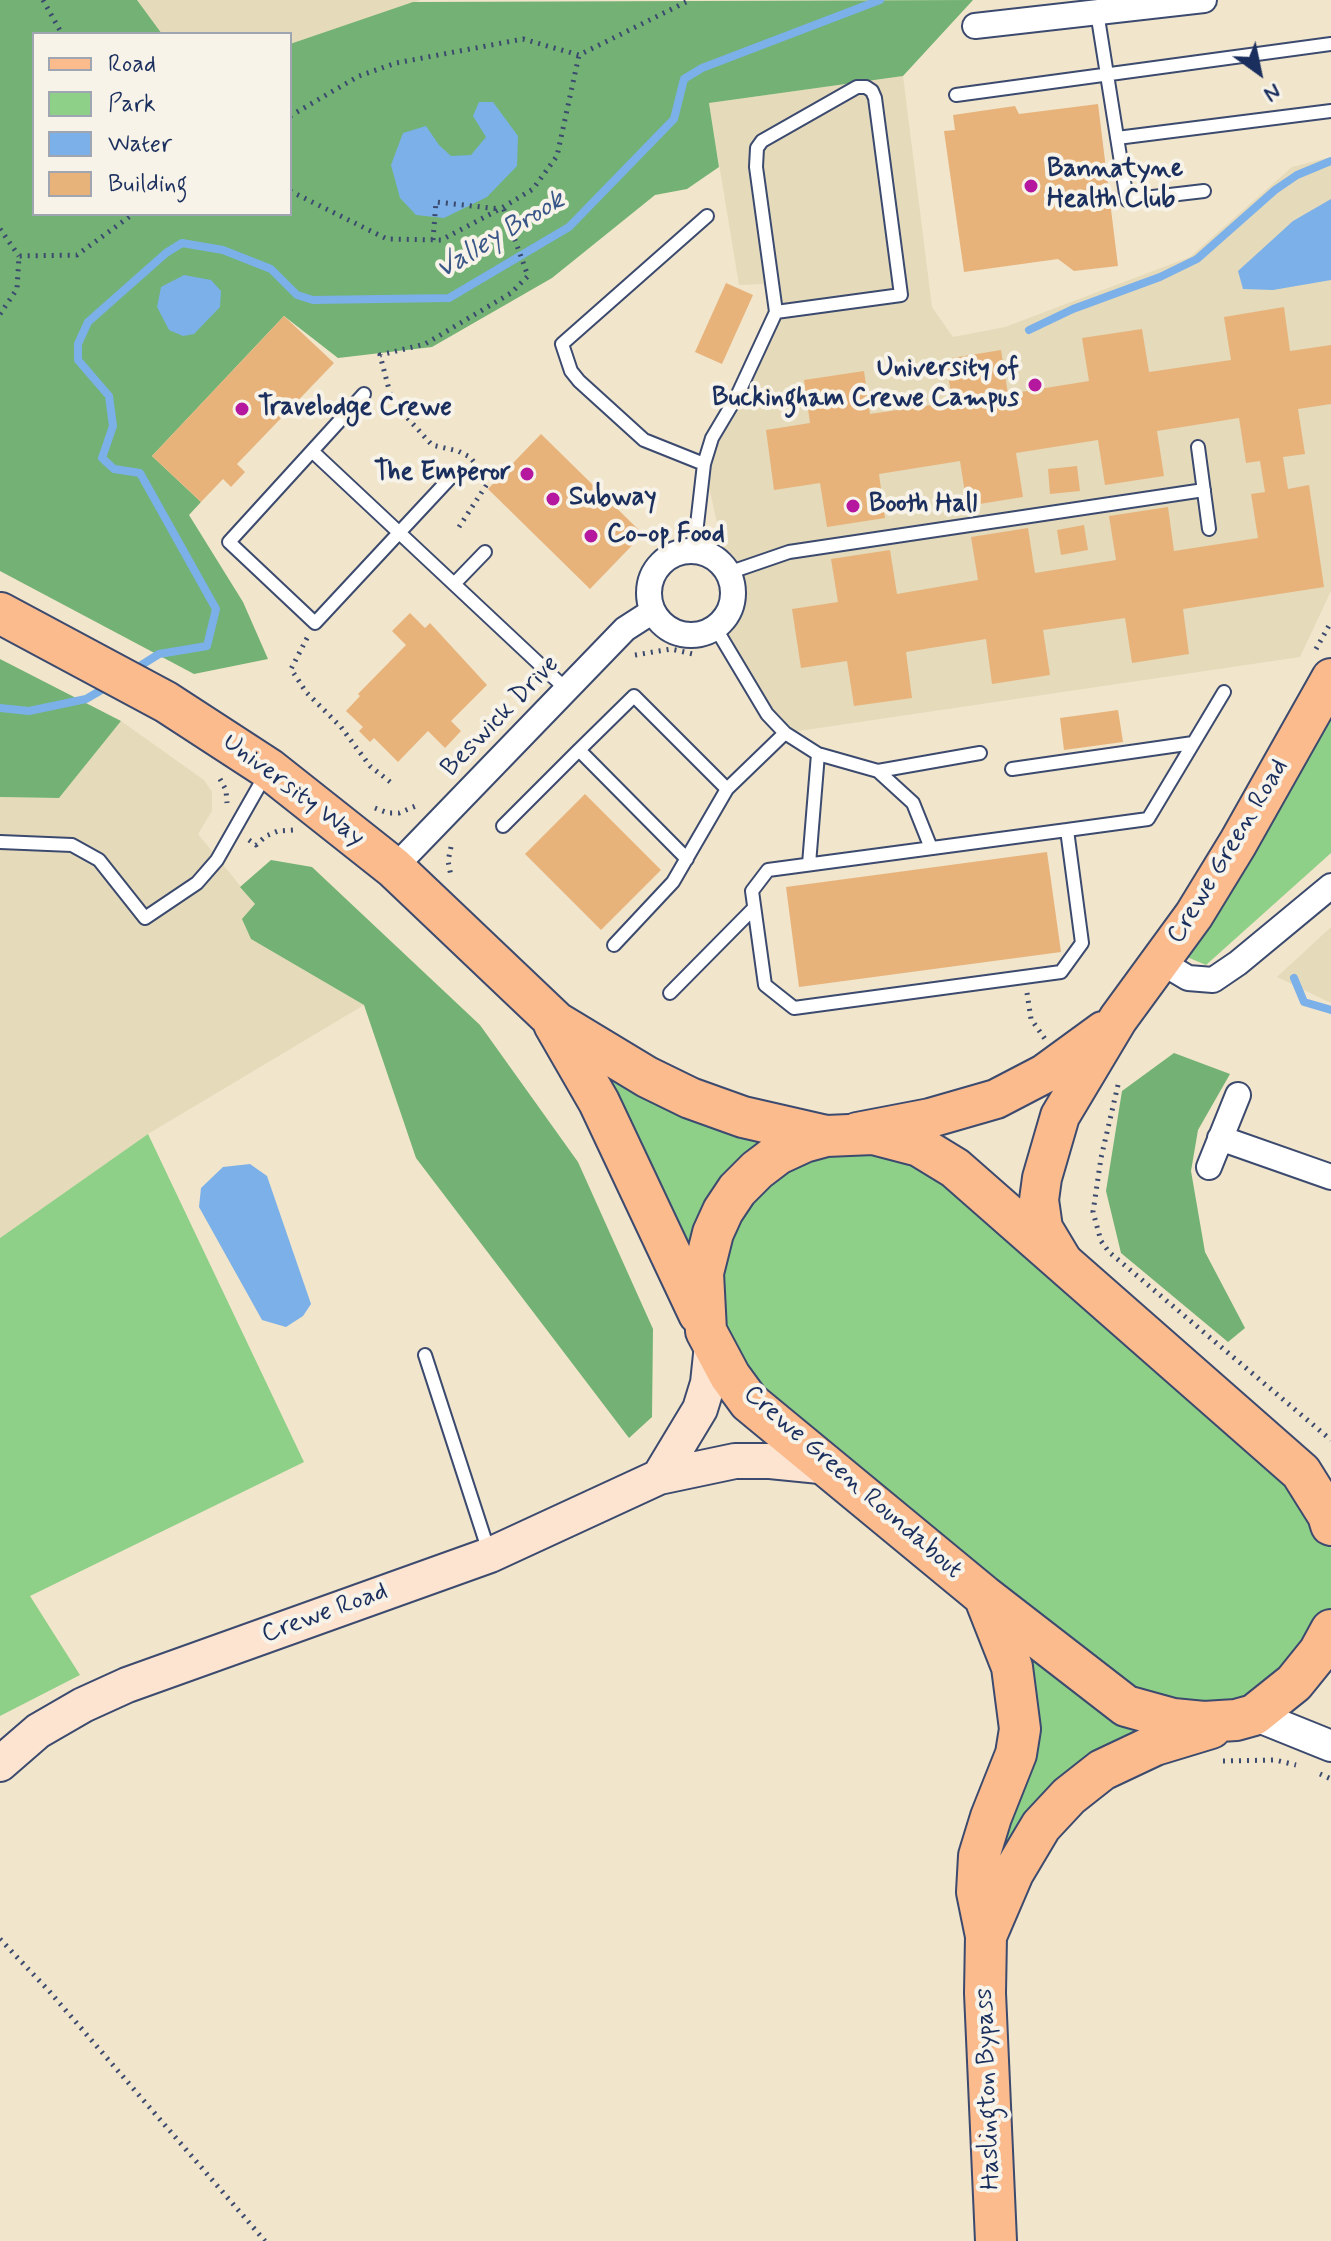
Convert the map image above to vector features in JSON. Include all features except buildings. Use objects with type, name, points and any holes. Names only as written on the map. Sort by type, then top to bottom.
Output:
[{"type":"highway","name":"University Way","points":[[0,613],[166,702],[269,769],[394,868],[550,1017],[647,1077],[690,1098],[743,1117],[838,1134]]},
{"type":"highway","name":"University Way","points":[[550,1017],[599,1102],[709,1338]]},
{"type":"highway","points":[[709,1338],[703,1273],[713,1233],[737,1190],[778,1154],[838,1134],[894,1137],[940,1157],[1316,1479],[1331,1525]]},
{"type":"highway","name":"Crewe Green Roundabout","points":[[709,1338],[749,1402],[984,1596],[1126,1706],[1173,1719],[1204,1722],[1245,1718]]},
{"type":"highway","name":"Haslington Bypass","points":[[984,1596],[1012,1667],[1020,1729],[1016,1754],[979,1856],[977,1892],[986,1936],[985,1993],[996,2241]]},
{"type":"highway","points":[[1245,1718],[1294,1683],[1319,1652],[1331,1630]]},
{"type":"highway","name":"Haslington Bypass","points":[[986,1936],[1013,1873],[1041,1826],[1069,1796],[1102,1770],[1155,1745],[1245,1718]]},
{"type":"main road","name":"Crewe Green Road","points":[[1066,1265],[1043,1228],[1039,1200],[1042,1178],[1060,1116],[1118,1019],[1161,962],[1238,843],[1331,678]]},
{"type":"main road","name":"Crewe Green Road","points":[[838,1134],[930,1118],[996,1099],[1044,1074],[1118,1019]]},
{"type":"main road","points":[[659,1477],[700,1409],[708,1383],[709,1338]]},
{"type":"main road","name":"Crewe Road","points":[[0,1764],[38,1731],[83,1705],[127,1685],[490,1555],[659,1477],[735,1461],[830,1467]]},
{"type":"street","points":[[975,26],[1204,0]]},
{"type":"street","points":[[694,551],[715,559],[728,573],[732,595],[730,606],[715,627],[699,634],[676,632],[667,627],[653,611],[649,594],[655,571],[668,558],[694,551]]},
{"type":"street","name":"Beswick Drive","points":[[394,868],[625,629],[653,611]]},
{"type":"street","points":[[1161,962],[1188,978],[1213,980],[1331,886]]},
{"type":"street","points":[[1209,1167],[1238,1095]]},
{"type":"street","points":[[1220,1138],[1331,1177]]},
{"type":"street","points":[[1245,1718],[1331,1746]]},
{"type":"lane","points":[[1097,12],[1127,200],[1204,191]]},
{"type":"lane","points":[[956,95],[1331,44]]},
{"type":"lane","points":[[694,551],[704,464],[712,438],[737,396],[776,312],[756,167],[757,148],[762,141],[857,87],[866,87],[875,98],[901,295],[776,312]]},
{"type":"lane","points":[[1117,138],[1331,111]]},
{"type":"lane","points":[[704,464],[644,440],[579,381],[571,371],[562,344],[707,216]]},
{"type":"lane","points":[[364,394],[229,542],[315,623],[451,477]]},
{"type":"lane","points":[[1198,447],[1209,529]]},
{"type":"lane","points":[[312,451],[566,689]]},
{"type":"lane","points":[[728,573],[789,552],[1204,490]]},
{"type":"lane","points":[[455,583],[485,552]]},
{"type":"lane","points":[[715,627],[758,701],[785,733],[818,754],[878,771],[980,753]]},
{"type":"lane","points":[[1067,830],[1082,943],[1061,972],[794,1008],[765,985],[752,891],[768,870],[1148,819],[1224,692]]},
{"type":"lane","points":[[503,826],[634,696],[727,789]]},
{"type":"lane","points":[[614,945],[673,882],[727,789],[785,733]]},
{"type":"lane","points":[[1012,769],[1193,743]]},
{"type":"lane","points":[[579,750],[687,859]]},
{"type":"lane","points":[[809,864],[818,754]]},
{"type":"lane","points":[[0,842],[72,845],[99,860],[145,918],[197,883],[217,860],[269,769]]},
{"type":"lane","points":[[878,771],[913,803],[931,848]]},
{"type":"lane","points":[[670,993],[754,908]]},
{"type":"lane","points":[[425,1355],[490,1555]]},
{"type":"path","points":[[43,0],[61,32]]},
{"type":"path","points":[[292,115],[359,76],[396,63],[523,39],[579,55],[690,0]]},
{"type":"path","points":[[292,192],[387,239],[441,240],[533,189],[557,156],[579,55]]},
{"type":"path","points":[[433,240],[436,202],[502,208]]},
{"type":"path","points":[[459,527],[489,481],[470,457],[432,445],[392,401],[380,355],[425,344],[511,293],[528,276],[502,208]]},
{"type":"path","points":[[19,256],[77,255],[130,216]]},
{"type":"path","points":[[0,229],[19,256],[17,289],[0,314]]},
{"type":"path","points":[[315,623],[291,669],[306,692],[341,727],[370,766],[394,785]]},
{"type":"path","points":[[212,769],[226,790],[227,801],[220,820],[256,845],[278,831],[299,831]]},
{"type":"path","points":[[1024,976],[1031,1019],[1049,1045]]},
{"type":"path","points":[[1125,1074],[1118,1085],[1101,1158],[1093,1212],[1101,1241],[1109,1252],[1331,1440]]},
{"type":"path","points":[[1213,1762],[1275,1760],[1303,1766]]},
{"type":"path","points":[[1316,1772],[1331,1779]]},
{"type":"path","points":[[0,1939],[265,2241]]},
{"type":"shaded area","points":[[137,0],[421,0],[292,43],[292,32],[161,32]]},
{"type":"shaded area","name":"University of Buckingham Crewe Campus","points":[[903,76],[932,307],[953,337],[1005,327],[1190,257],[1292,167],[1331,157],[1331,591],[1300,657],[785,733],[715,627],[728,573],[704,464],[776,312],[763,284],[739,285],[709,103]]},
{"type":"shaded area","points":[[121,721],[204,780],[212,792],[212,811],[198,834],[255,904],[251,939],[364,1005],[148,1134],[0,1238],[0,797],[59,798]]},
{"type":"shaded area","points":[[1331,927],[1331,1003],[1277,977]]},
{"type":"green space","points":[[0,0],[137,0],[161,32],[32,32],[32,216],[292,216],[292,43],[413,2],[973,0],[903,76],[709,103],[719,167],[687,189],[655,195],[552,278],[432,347],[338,358],[284,316],[152,456],[201,502],[189,515],[243,602],[268,659],[194,674],[0,571]]},
{"type":"green space","points":[[0,659],[121,721],[59,798],[0,797]]},
{"type":"green space","points":[[1331,711],[1331,853],[1206,965],[1187,957]]},
{"type":"green space","points":[[271,860],[312,867],[480,1025],[578,1162],[653,1329],[652,1417],[629,1438],[416,1158],[364,1005],[251,939],[242,919],[255,904],[240,887]]},
{"type":"green space","points":[[606,1052],[647,1077],[894,1137],[1331,1525],[1331,1630],[1294,1683],[1102,1770],[986,1936],[1016,1754],[984,1596],[749,1402],[599,1102]]},
{"type":"green space","points":[[1174,1053],[1230,1074],[1198,1130],[1191,1171],[1205,1252],[1245,1328],[1228,1342],[1121,1253],[1106,1191],[1122,1091]]},
{"type":"green space","points":[[148,1134],[304,1462],[30,1596],[80,1675],[0,1716],[0,1238]]},
{"type":"water","points":[[479,102],[493,102],[518,136],[517,166],[487,197],[444,218],[416,215],[400,198],[391,165],[403,133],[426,126],[451,156],[471,155],[486,137],[473,116]]},
{"type":"water","points":[[1331,199],[1331,280],[1273,290],[1243,289],[1238,271],[1293,221]]},
{"type":"water","points":[[184,275],[211,280],[221,291],[220,307],[194,334],[183,336],[169,330],[157,307],[161,287]]},
{"type":"water","points":[[250,1164],[267,1176],[311,1304],[303,1316],[286,1327],[262,1320],[199,1207],[201,1188],[223,1167]]},
{"type":"waterway","name":"Valley Brook","points":[[132,671],[159,654],[207,646],[216,609],[140,473],[114,469],[102,458],[113,426],[109,396],[78,360],[78,344],[88,322],[166,253],[182,243],[223,250],[271,269],[297,295],[313,300],[449,298],[569,227],[674,119],[684,79],[702,68],[880,0]]},
{"type":"waterway","points":[[1029,330],[1197,259],[1275,190],[1297,175],[1331,161]]},
{"type":"waterway","name":"Valley Brook","points":[[0,708],[29,711],[86,699],[110,685]]},
{"type":"waterway","points":[[1294,978],[1304,1002],[1331,1010]]},
{"type":"place","name":"Bannatyne Health Club","points":[[1031,186]]},
{"type":"place","name":"University of Buckingham Crewe Campus","points":[[1035,385]]},
{"type":"place","name":"Travelodge Crewe","points":[[242,409]]},
{"type":"place","name":"The Emperor","points":[[527,474]]},
{"type":"place","name":"Subway","points":[[553,499]]},
{"type":"place","name":"Booth Hall","points":[[853,506]]},
{"type":"place","name":"Co-op Food","points":[[591,536]]}]
